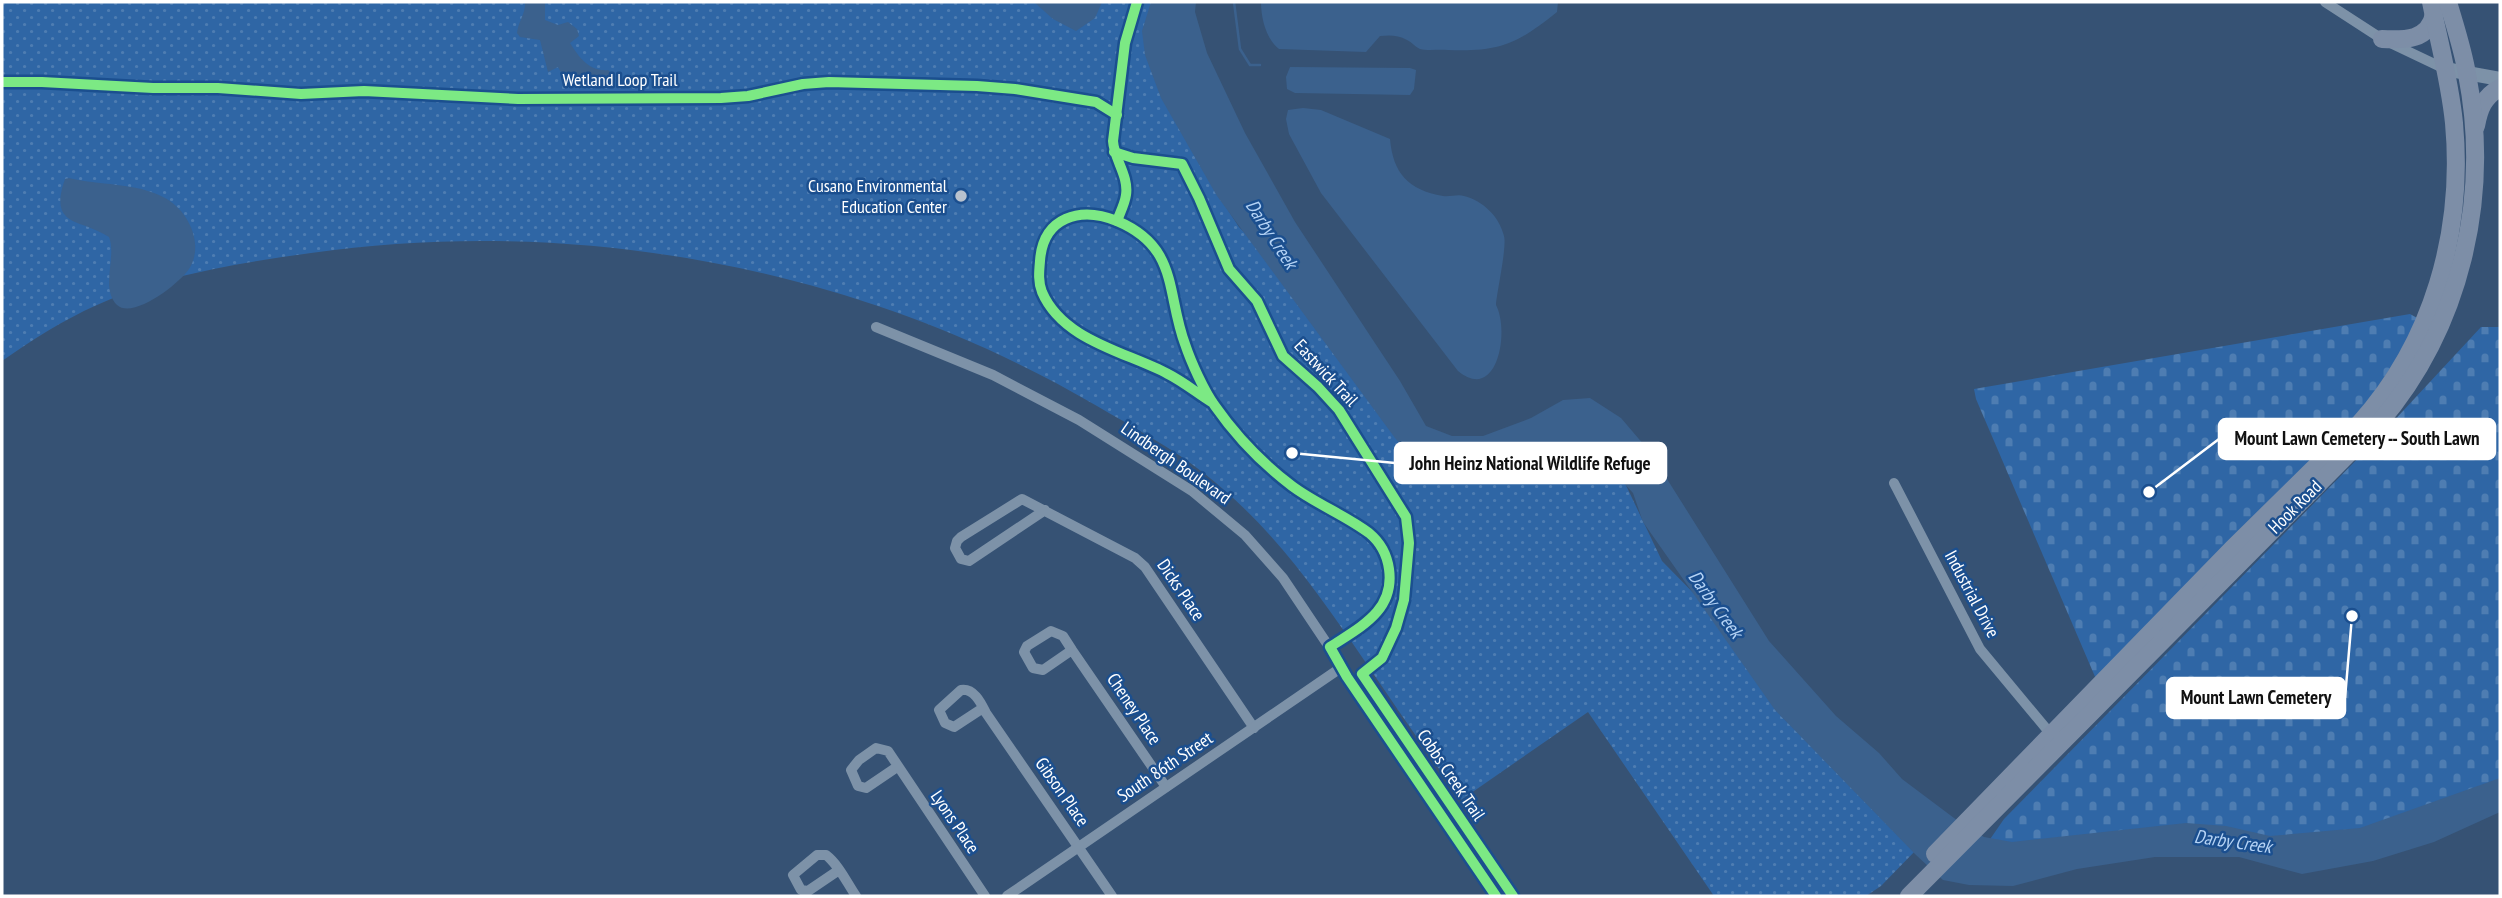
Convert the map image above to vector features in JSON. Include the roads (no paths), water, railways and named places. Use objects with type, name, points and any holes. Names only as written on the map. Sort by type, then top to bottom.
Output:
[{"type":"main road","name":"Hook Road","points":[[1893,896],[1911,889],[2055,740],[2379,422],[2407,388],[2441,328],[2457,282],[2472,211],[2474,150],[2468,75],[2448,2]]},
{"type":"main road","points":[[2382,39],[2403,40],[2418,36],[2428,29],[2432,8]]},
{"type":"main road","name":"Hook Road","points":[[2055,740],[2233,548],[2359,424],[2400,372],[2429,313],[2443,269],[2455,200],[2454,123],[2432,8]]},
{"type":"main road","points":[[2474,150],[2479,112],[2491,93],[2500,88]]},
{"type":"street","points":[[2325,2],[2382,39],[2445,69],[2500,79]]},
{"type":"street","name":"Lindbergh Boulevard","points":[[876,327],[993,375],[1067,413],[1192,491],[1245,535],[1283,578],[1496,896]]},
{"type":"street","name":"Industrial Drive","points":[[1894,483],[1980,649],[2055,740]]},
{"type":"street","name":"Dicks Place","points":[[1045,510],[969,561],[961,559],[955,548],[961,537],[1018,500],[1026,500],[1045,510],[1136,558],[1145,567],[1254,728]]},
{"type":"street","name":"Cheney Place","points":[[1072,650],[1166,787]]},
{"type":"street","name":"South 86th Street","points":[[1007,896],[1342,667]]},
{"type":"street","name":"Gibson Place","points":[[983,708],[1112,896]]},
{"type":"street","name":"Lyons Place","points":[[897,767],[985,896]]},
{"type":"street","points":[[839,870],[856,896]]},
{"type":"water","points":[[525,2],[545,2],[545,20],[558,25],[568,22],[577,29],[579,36],[570,43],[581,58],[595,69],[608,70],[616,77],[597,87],[579,77],[566,81],[558,67],[548,72],[540,40],[520,37],[517,33]]},
{"type":"water","points":[[1034,2],[1102,2],[1095,18],[1076,31],[1053,19]]},
{"type":"water","name":"Darby Creek","points":[[1151,2],[1196,2],[1195,12],[1207,53],[1245,133],[1295,222],[1400,381],[1426,426],[1452,436],[1483,436],[1531,418],[1563,400],[1590,398],[1621,418],[1650,452],[1769,641],[1836,716],[1879,753],[1902,779],[1984,837],[2012,842],[2186,823],[2226,826],[2270,836],[2360,828],[2500,778],[2500,812],[2434,842],[2373,861],[2302,874],[2239,857],[2155,857],[2077,869],[2013,886],[1969,885],[1943,880],[1775,710],[1643,522],[1633,493],[1589,446],[1568,444],[1538,449],[1500,474],[1459,479],[1417,462],[1395,438],[1217,196],[1161,98],[1145,55],[1142,31]]},
{"type":"water","points":[[1261,2],[1558,2],[1557,12],[1530,32],[1507,44],[1481,49],[1423,50],[1404,38],[1380,36],[1366,52],[1279,49],[1265,28]]},
{"type":"water","points":[[1290,67],[1416,70],[1414,89],[1410,95],[1295,93],[1287,89],[1286,77]]},
{"type":"water","points":[[1288,110],[1321,110],[1390,139],[1395,161],[1404,178],[1431,193],[1471,198],[1489,210],[1498,222],[1505,242],[1496,305],[1500,317],[1500,346],[1491,371],[1482,378],[1471,378],[1458,371],[1321,193],[1289,134],[1286,119]]},
{"type":"water","points":[[65,179],[141,189],[153,192],[172,203],[186,218],[194,238],[194,259],[189,269],[176,283],[144,304],[134,308],[117,305],[110,290],[109,237],[64,214],[61,195]]},
{"type":"waterway","points":[[1234,2],[1240,49],[1250,65],[1260,65]]},
{"type":"place","name":"Cusano Environmental Education Center","points":[[961,196]]},
{"type":"place","name":"John Heinz National Wildlife Refuge","points":[[1292,453]]},
{"type":"place","name":"Mount Lawn Cemetery -- South Lawn","points":[[2149,492]]},
{"type":"place","name":"Mount Lawn Cemetery","points":[[2352,616]]}]
